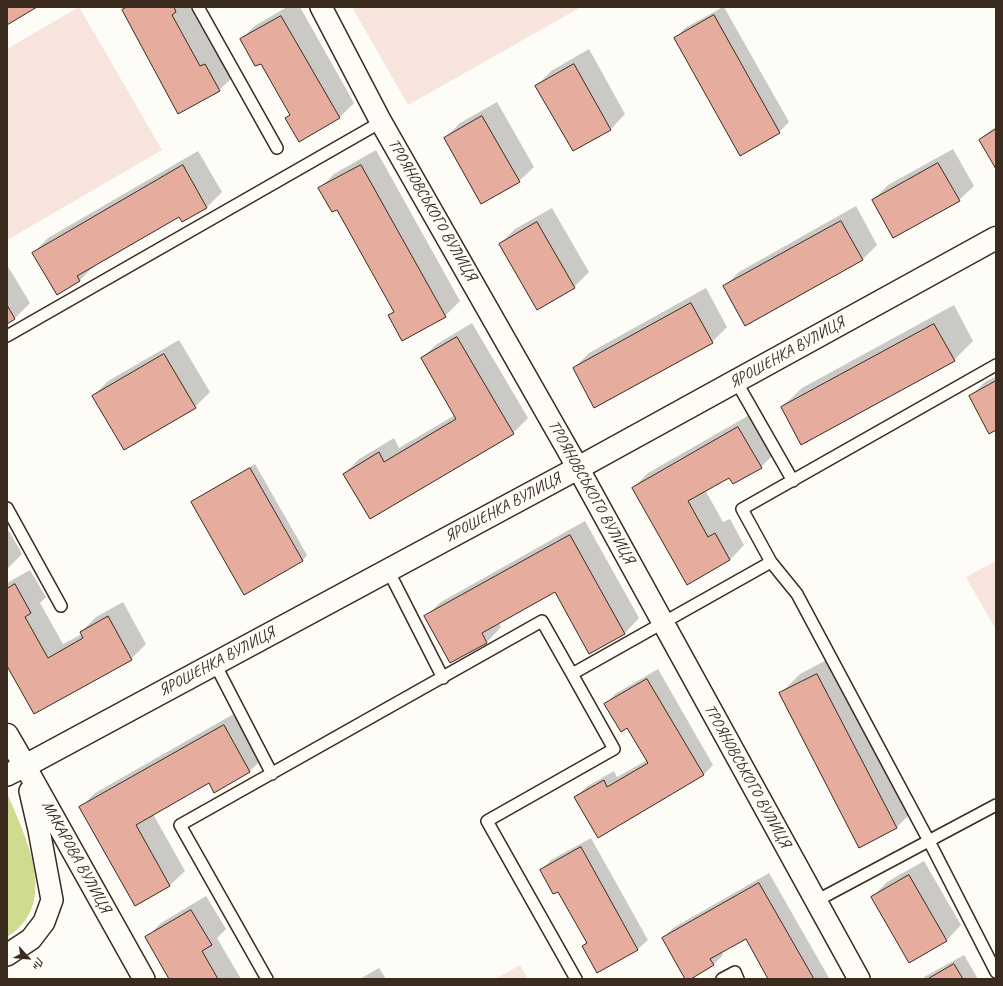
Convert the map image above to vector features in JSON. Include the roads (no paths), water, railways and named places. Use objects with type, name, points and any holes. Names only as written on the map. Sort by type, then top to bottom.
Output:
[{"type":"street","name":"ТРОЯНОВСЬКОГО ВУЛИЦЯ","points":[[321,7],[381,122],[578,468],[859,979]]},
{"type":"street","name":"ЯРОШЕНКА ВУЛИЦЯ","points":[[16,771],[578,468],[996,238]]},
{"type":"street","name":"МАКАРОВА ВУЛИЦЯ","points":[[7,735],[16,771],[144,979]]},
{"type":"street","points":[[7,955],[31,939],[44,922],[52,900],[39,830],[16,771]]},
{"type":"lane","points":[[198,7],[277,148]]},
{"type":"lane","points":[[7,336],[381,122]]},
{"type":"lane","points":[[996,366],[742,509],[771,562],[797,594],[929,841],[996,972]]},
{"type":"lane","points":[[736,381],[793,481]]},
{"type":"lane","points":[[7,508],[61,606]]},
{"type":"lane","points":[[572,674],[771,562]]},
{"type":"lane","points":[[388,570],[443,678]]},
{"type":"lane","points":[[266,979],[180,825],[542,621],[614,749],[487,821],[576,979]]},
{"type":"lane","points":[[215,664],[272,774]]},
{"type":"lane","points":[[816,901],[996,805]]},
{"type":"lane","points":[[722,979],[734,972],[738,979]]}]
